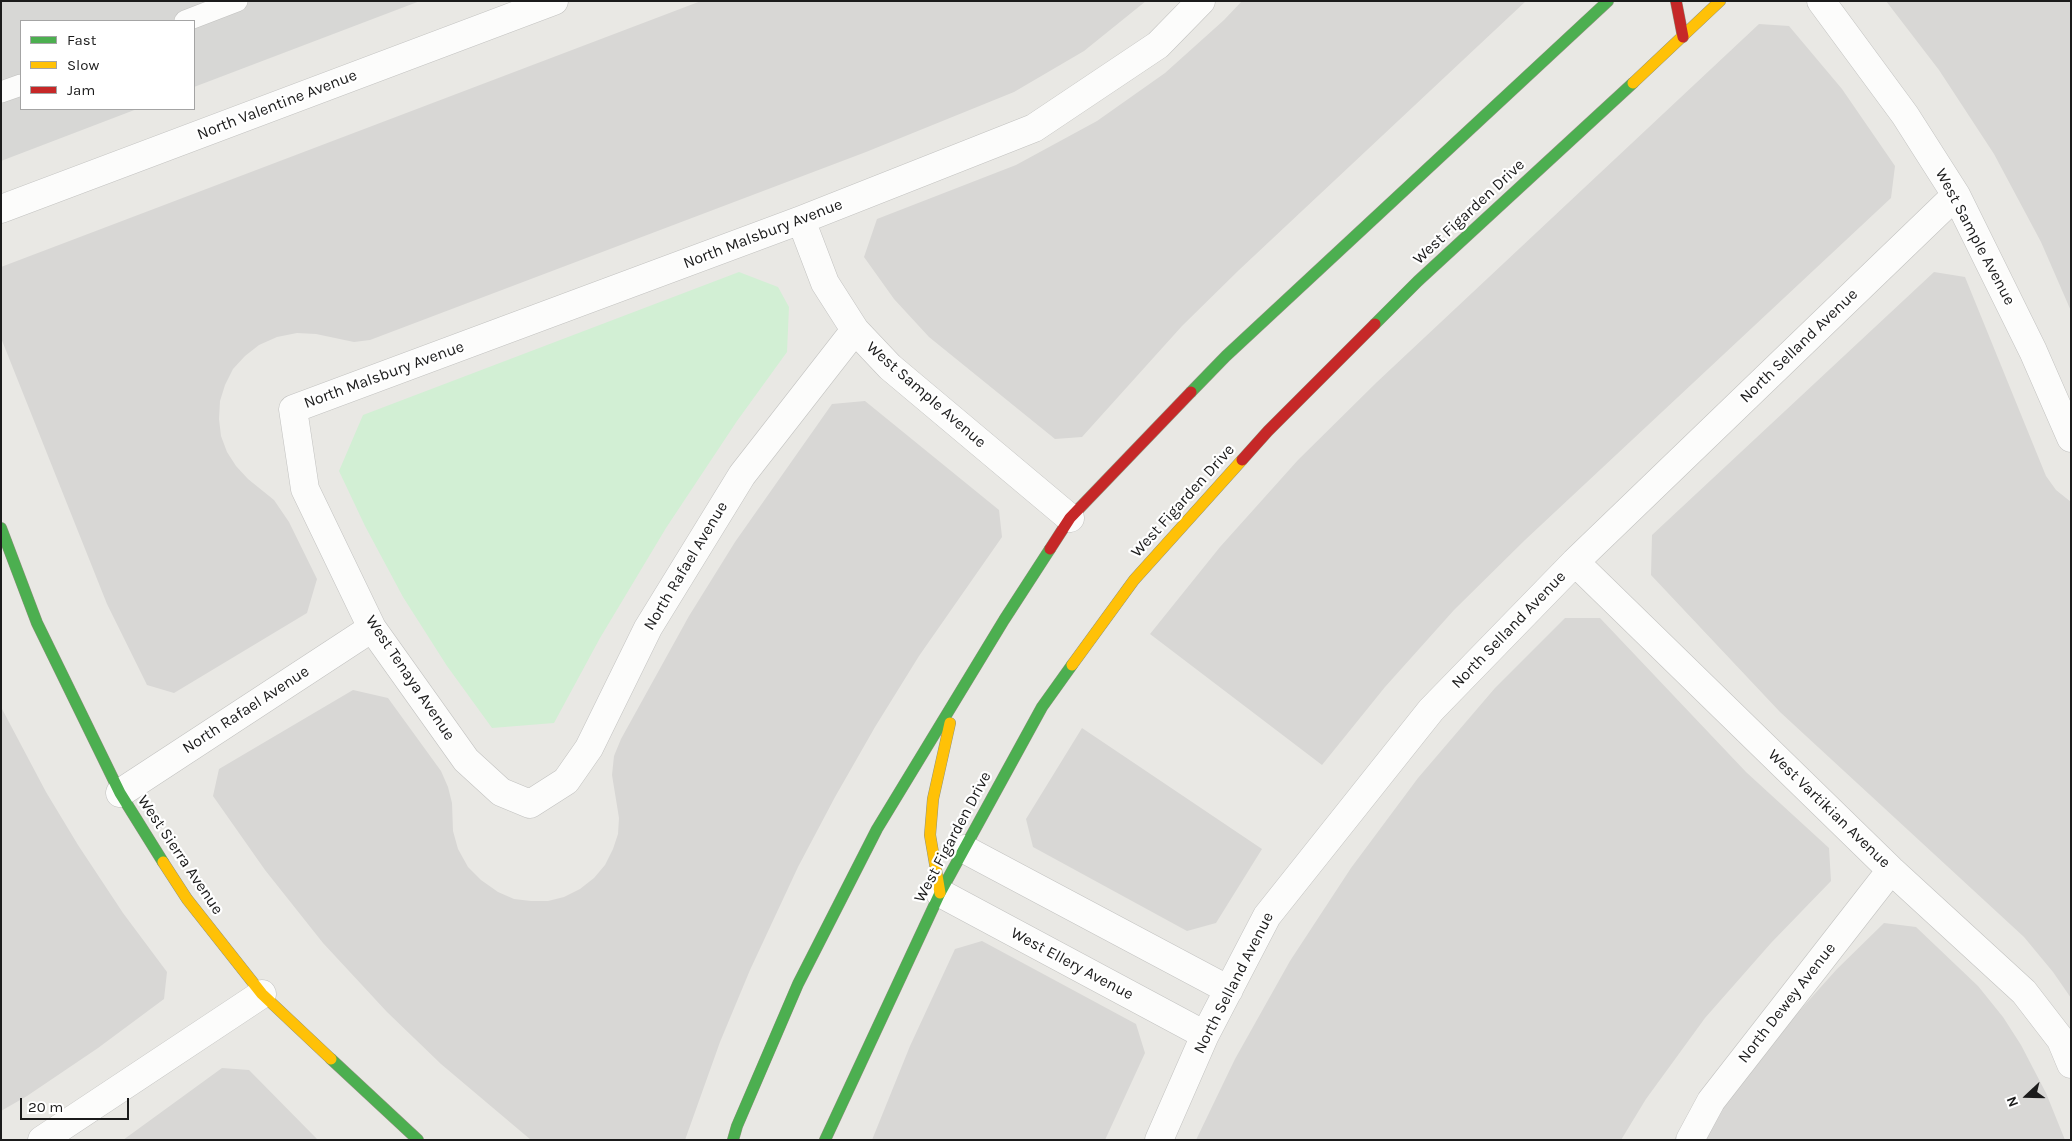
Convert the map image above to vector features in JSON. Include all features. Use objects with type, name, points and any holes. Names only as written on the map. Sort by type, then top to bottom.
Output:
[{"type":"main road","points":[[733,1140],[737,1126],[798,984],[877,829],[954,702],[1070,518],[1226,356],[1608,1]]},
{"type":"main road","points":[[1676,1],[1683,38]]},
{"type":"main road","name":"West Figarden Drive","points":[[825,1140],[940,893],[1042,707],[1134,580],[1268,431],[1418,281],[1683,38],[1720,1]]},
{"type":"main road","name":"West Sierra Avenue","points":[[1,528],[37,623],[120,793],[187,899],[262,994],[418,1140]]},
{"type":"main road","points":[[940,893],[930,835],[933,799],[954,702]]},
{"type":"street","name":"North Valentine Avenue","points":[[1,209],[554,1]]},
{"type":"street","name":"North Malsbury Avenue","points":[[293,408],[801,220],[1034,128],[1158,45],[1201,1]]},
{"type":"street","name":"West Sample Avenue","points":[[1822,1],[1905,115],[1956,195],[2033,351],[2071,438]]},
{"type":"street","name":"North Selland Avenue","points":[[1160,1140],[1205,1035],[1267,916],[1431,710],[1575,562],[1956,195]]},
{"type":"street","name":"West Sample Avenue","points":[[801,220],[825,284],[855,330],[890,368],[1070,518]]},
{"type":"street","name":"North Rafael Avenue","points":[[530,804],[566,781],[589,748],[648,628],[742,476],[855,330]]},
{"type":"street","name":"West Tenaya Avenue","points":[[293,408],[305,489],[372,628],[466,760],[501,792],[530,804]]},
{"type":"street","name":"West Vartikian Avenue","points":[[1575,562],[1891,870],[2024,992],[2061,1040],[2071,1064]]},
{"type":"street","name":"North Rafael Avenue","points":[[120,793],[372,628]]},
{"type":"street","points":[[964,849],[1229,990]]},
{"type":"street","name":"North Dewey Avenue","points":[[1690,1140],[1711,1101],[1891,870]]},
{"type":"street","name":"West Ellery Avenue","points":[[940,893],[1205,1035]]},
{"type":"street","points":[[42,1140],[262,994]]},
{"type":"lane","points":[[189,20],[237,1]]},
{"type":"lane","points":[[1,92],[20,85]]},
{"type":"shaded area","points":[[1,1],[420,1],[195,87],[195,20],[20,20],[20,110],[134,110],[1,161]]},
{"type":"shaded area","points":[[701,1],[1146,1],[1084,51],[1014,92],[866,152],[370,340],[354,342],[316,334],[297,333],[277,337],[259,345],[233,369],[225,385],[220,401],[219,419],[221,436],[227,452],[236,466],[248,479],[274,500],[289,522],[317,579],[307,613],[174,693],[147,685],[107,604],[1,338],[1,267]]},
{"type":"shaded area","points":[[1242,1],[1526,1],[1239,270],[1182,326],[1082,437],[1055,439],[929,337],[894,299],[864,257],[877,219],[1016,165],[1097,121],[1165,73],[1224,20]]},
{"type":"shaded area","points":[[1886,1],[2071,1],[2071,311],[2041,242],[1994,154],[1939,70]]},
{"type":"shaded area","points":[[1759,24],[1789,26],[1842,89],[1895,166],[1891,198],[1525,540],[1454,610],[1385,687],[1322,765],[1150,634],[1220,547],[1298,460],[1377,382]]},
{"type":"shaded area","points":[[1934,272],[1965,277],[2046,476],[2056,490],[2071,502],[2071,998],[2053,972],[2024,937],[1780,712],[1651,575],[1652,535]]},
{"type":"shaded area","points":[[865,401],[999,510],[1002,537],[919,656],[875,727],[798,867],[750,970],[720,1042],[685,1140],[531,1140],[441,1064],[387,1012],[323,943],[265,870],[213,796],[219,769],[353,690],[388,698],[441,771],[452,803],[453,831],[458,849],[468,867],[481,880],[498,892],[514,899],[531,901],[548,901],[564,897],[580,889],[594,878],[605,865],[618,834],[619,818],[612,775],[614,756],[621,739],[689,616],[735,542],[832,404]]},
{"type":"shaded area","points":[[1565,618],[1600,618],[1746,772],[1829,848],[1831,881],[1771,943],[1705,1018],[1646,1099],[1621,1140],[1196,1140],[1235,1059],[1290,961],[1351,868],[1418,778],[1495,688]]},
{"type":"shaded area","points":[[1,707],[46,792],[78,845],[123,913],[167,972],[164,999],[98,1048],[27,1096],[1,1111]]},
{"type":"shaded area","points":[[1082,728],[1262,849],[1216,923],[1187,931],[1033,847],[1026,819]]},
{"type":"shaded area","points":[[1884,923],[1916,927],[1978,986],[2003,1017],[2021,1045],[2046,1093],[2065,1140],[1700,1140],[1715,1117],[1793,1018],[1837,969]]},
{"type":"shaded area","points":[[982,941],[1136,1024],[1145,1053],[1105,1140],[872,1140],[910,1046],[955,949]]},
{"type":"shaded area","points":[[222,1068],[249,1070],[318,1140],[123,1140]]},
{"type":"green space","points":[[739,272],[778,287],[789,307],[787,352],[737,421],[666,528],[600,638],[554,723],[492,728],[447,666],[403,597],[365,526],[339,471],[363,415]]},
{"type":"traffic: fast","points":[[1191,392],[1226,356],[1608,1]]},
{"type":"traffic: fast","points":[[1375,324],[1418,281],[1633,83]]},
{"type":"traffic: fast","points":[[1,528],[37,623],[120,793],[163,862]]},
{"type":"traffic: fast","points":[[733,1140],[737,1126],[798,984],[877,829],[1004,620],[1050,549]]},
{"type":"traffic: fast","points":[[825,1140],[940,893],[1042,707],[1072,665]]},
{"type":"traffic: fast","points":[[331,1059],[418,1140]]},
{"type":"traffic: slow","points":[[1633,83],[1720,1]]},
{"type":"traffic: slow","points":[[1072,665],[1134,580],[1242,460]]},
{"type":"traffic: slow","points":[[940,893],[930,835],[933,799],[950,723]]},
{"type":"traffic: slow","points":[[163,862],[187,899],[262,994],[331,1059]]},
{"type":"traffic: jam","points":[[1676,1],[1683,37]]},
{"type":"traffic: jam","points":[[1242,460],[1268,431],[1375,324]]},
{"type":"traffic: jam","points":[[1050,549],[1070,518],[1191,392]]}]
